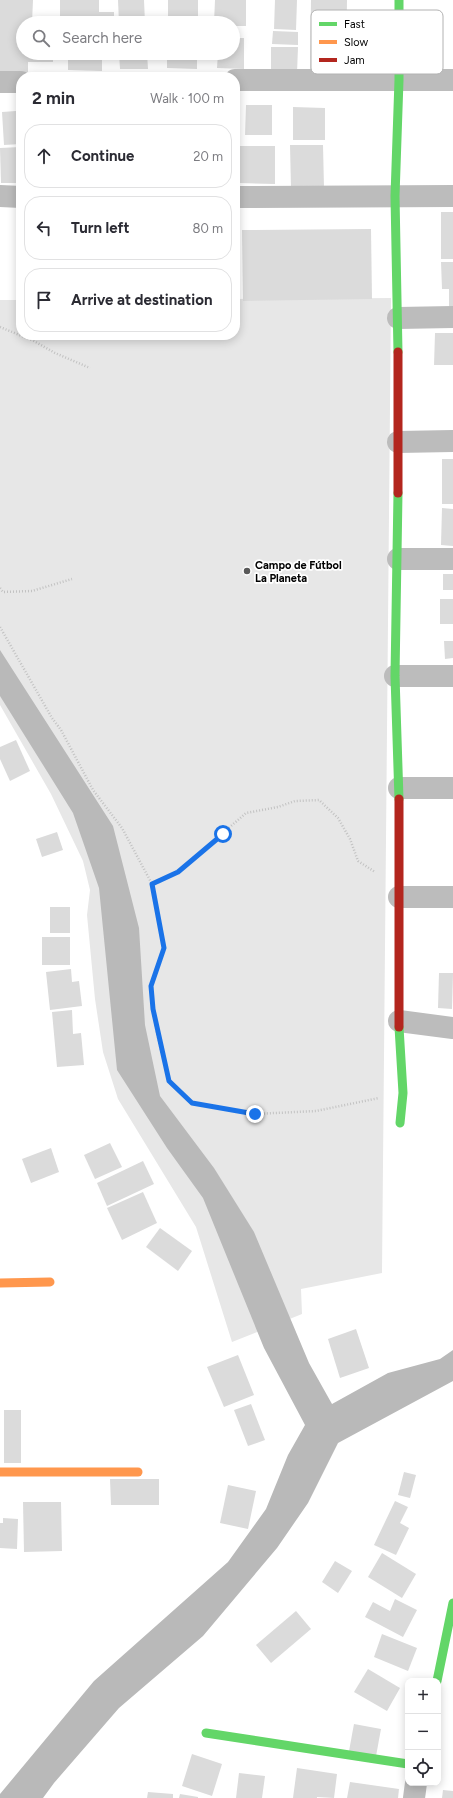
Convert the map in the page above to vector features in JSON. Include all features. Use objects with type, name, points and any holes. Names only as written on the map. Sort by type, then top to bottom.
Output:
[{"type":"street","points":[[399,74],[395,196],[398,318],[398,559],[395,676],[399,788],[399,1021],[403,1093],[400,1123]]},
{"type":"street","points":[[240,80],[453,80]]},
{"type":"street","points":[[0,82],[16,82]]},
{"type":"street","points":[[0,196],[16,197]]},
{"type":"street","points":[[240,197],[453,196]]},
{"type":"street","points":[[398,318],[453,317]]},
{"type":"street","points":[[398,442],[453,441]]},
{"type":"street","points":[[398,559],[453,559]]},
{"type":"street","points":[[395,676],[453,676]]},
{"type":"street","points":[[399,788],[453,788]]},
{"type":"street","points":[[399,897],[453,897]]},
{"type":"street","points":[[399,1021],[453,1028]]},
{"type":"street","points":[[0,1283],[50,1282]]},
{"type":"street","points":[[0,1472],[138,1472]]},
{"type":"street","points":[[438,1678],[453,1603]]},
{"type":"street","points":[[206,1733],[405,1764]]},
{"type":"street","points":[[414,1798],[416,1786]]},
{"type":"path","points":[[0,327],[16,334]]},
{"type":"path","points":[[32,340],[55,353],[90,368]]},
{"type":"path","points":[[0,588],[3,592],[32,591],[72,579]]},
{"type":"path","points":[[0,627],[52,718],[69,744],[93,790],[122,828],[152,884],[164,948],[151,986],[157,1034],[169,1081],[192,1103],[255,1114],[316,1111],[403,1093]]},
{"type":"path","points":[[152,884],[178,872],[246,813],[278,807],[295,801],[319,800],[338,818],[350,839],[358,861],[377,874]]},
{"type":"shaded area","points":[[391,298],[382,1273],[301,1289],[302,1314],[232,1342],[196,1227],[118,1099],[103,1052],[95,999],[87,915],[90,890],[83,861],[51,794],[0,705],[0,300],[16,300],[16,340],[240,340],[240,299]]},
{"type":"shaded area","points":[[0,650],[113,826],[139,928],[145,1025],[160,1096],[214,1168],[254,1232],[309,1363],[332,1404],[388,1373],[440,1359],[453,1350],[453,1381],[338,1443],[308,1503],[277,1548],[203,1636],[119,1708],[54,1783],[43,1798],[0,1798],[0,1794],[94,1681],[228,1562],[266,1509],[288,1455],[305,1425],[264,1348],[203,1198],[167,1148],[117,1070],[99,888],[73,813],[0,696]]},
{"type":"building","points":[[0,0],[33,0],[32,16],[16,16],[16,60],[53,60],[53,62],[28,62],[28,72],[0,71]]},
{"type":"building","points":[[60,0],[99,0],[99,12],[114,12],[114,16],[60,16]]},
{"type":"building","points":[[118,0],[144,0],[145,16],[119,16]]},
{"type":"building","points":[[168,0],[198,0],[198,16],[168,16]]},
{"type":"building","points":[[215,0],[246,0],[246,26],[240,26],[240,16],[214,16]]},
{"type":"building","points":[[275,0],[297,0],[296,30],[274,29]]},
{"type":"building","points":[[311,0],[347,0],[347,10],[311,10],[311,74],[346,74],[346,78],[310,77]]},
{"type":"building","points":[[273,31],[298,32],[298,45],[272,44]]},
{"type":"building","points":[[240,38],[244,38],[244,69],[217,68],[218,60],[240,60]]},
{"type":"building","points":[[271,47],[298,47],[297,73],[271,73]]},
{"type":"building","points":[[68,60],[102,60],[102,71],[68,70]]},
{"type":"building","points":[[119,60],[147,60],[148,69],[120,69]]},
{"type":"building","points":[[167,60],[197,60],[197,69],[167,68]]},
{"type":"building","points":[[246,105],[272,105],[272,135],[245,135]]},
{"type":"building","points":[[293,107],[325,108],[325,140],[293,140]]},
{"type":"building","points":[[16,111],[16,144],[4,145],[2,112]]},
{"type":"building","points":[[290,145],[323,145],[324,188],[291,189]]},
{"type":"building","points":[[240,146],[275,146],[275,184],[240,183]]},
{"type":"building","points":[[16,147],[16,183],[1,183],[0,148]]},
{"type":"building","points":[[441,212],[453,212],[453,259],[441,259]]},
{"type":"building","points":[[371,229],[372,299],[243,301],[242,230]]},
{"type":"building","points":[[441,262],[453,262],[453,306],[449,306],[449,289],[442,289]]},
{"type":"building","points":[[435,333],[453,333],[453,365],[434,365]]},
{"type":"building","points":[[442,459],[453,459],[453,504],[442,504]]},
{"type":"building","points":[[442,508],[453,509],[453,546],[441,545]]},
{"type":"building","points":[[443,574],[453,574],[453,590],[443,590]]},
{"type":"building","points":[[440,599],[453,599],[453,624],[440,624]]},
{"type":"building","points":[[444,641],[453,641],[453,658],[445,659]]},
{"type":"building","points":[[16,740],[30,771],[10,781],[0,759],[0,747]]},
{"type":"building","points":[[57,832],[63,850],[42,857],[36,839]]},
{"type":"building","points":[[50,907],[70,907],[70,933],[50,933]]},
{"type":"building","points":[[42,937],[70,937],[70,965],[42,965]]},
{"type":"building","points":[[71,969],[72,982],[79,981],[82,1006],[50,1010],[46,972]]},
{"type":"building","points":[[439,973],[453,973],[452,1009],[438,1008]]},
{"type":"building","points":[[72,1010],[73,1034],[81,1033],[84,1065],[57,1067],[52,1012]]},
{"type":"building","points":[[110,1143],[122,1167],[95,1179],[84,1155]]},
{"type":"building","points":[[51,1148],[59,1172],[31,1183],[22,1159]]},
{"type":"building","points":[[143,1161],[154,1184],[107,1206],[97,1183]]},
{"type":"building","points":[[143,1192],[157,1223],[122,1240],[107,1208]]},
{"type":"building","points":[[160,1228],[192,1251],[178,1271],[146,1247]]},
{"type":"building","points":[[356,1329],[369,1368],[340,1378],[328,1339]]},
{"type":"building","points":[[238,1355],[254,1395],[224,1407],[207,1367]]},
{"type":"building","points":[[251,1404],[265,1440],[248,1446],[234,1410]]},
{"type":"building","points":[[4,1410],[21,1410],[21,1463],[4,1463]]},
{"type":"building","points":[[404,1472],[416,1475],[410,1498],[398,1495]]},
{"type":"building","points":[[110,1479],[159,1479],[159,1505],[111,1505]]},
{"type":"building","points":[[228,1485],[256,1491],[248,1529],[220,1523]]},
{"type":"building","points":[[395,1501],[408,1507],[400,1523],[409,1528],[396,1555],[374,1545]]},
{"type":"building","points":[[23,1502],[61,1502],[62,1551],[24,1552]]},
{"type":"building","points":[[3,1518],[18,1519],[17,1549],[0,1548],[0,1523],[3,1523]]},
{"type":"building","points":[[382,1553],[416,1574],[402,1598],[368,1577]]},
{"type":"building","points":[[335,1561],[352,1571],[338,1593],[322,1582]]},
{"type":"building","points":[[395,1599],[417,1610],[403,1637],[365,1617],[373,1602],[390,1611]]},
{"type":"building","points":[[296,1611],[311,1629],[271,1663],[256,1645]]},
{"type":"building","points":[[382,1634],[417,1648],[408,1671],[374,1657]]},
{"type":"building","points":[[368,1669],[400,1688],[387,1711],[354,1692]]},
{"type":"building","points":[[354,1724],[381,1729],[376,1756],[349,1751]]},
{"type":"building","points":[[192,1754],[222,1764],[212,1796],[182,1786]]},
{"type":"building","points":[[297,1768],[337,1774],[334,1798],[293,1798]]},
{"type":"building","points":[[239,1773],[265,1776],[262,1798],[236,1798]]},
{"type":"building","points":[[350,1782],[399,1789],[398,1798],[347,1798]]},
{"type":"building","points":[[443,1790],[453,1791],[453,1798],[442,1798]]},
{"type":"building","points":[[148,1792],[173,1794],[173,1798],[147,1798]]},
{"type":"building","points":[[180,1794],[198,1797],[198,1798],[179,1798]]},
{"type":"traffic: fast","points":[[399,0],[399,10]]},
{"type":"traffic: fast","points":[[398,352],[395,196],[399,74]]},
{"type":"traffic: fast","points":[[398,493],[395,676],[399,799]]},
{"type":"traffic: fast","points":[[399,1027],[403,1093],[400,1123]]},
{"type":"traffic: fast","points":[[438,1678],[453,1603]]},
{"type":"traffic: fast","points":[[206,1733],[405,1764]]},
{"type":"traffic: slow","points":[[0,1283],[50,1282]]},
{"type":"traffic: slow","points":[[0,1472],[138,1472]]},
{"type":"traffic: jam","points":[[398,352],[398,493]]},
{"type":"traffic: jam","points":[[399,799],[399,1027]]},
{"type":"place","name":"Campo de Fútbol La Planeta","points":[[247,571]]},
{"type":"route","points":[[223,834],[178,872],[152,884],[164,948],[151,986],[153,1009],[157,1034],[169,1081],[192,1103],[255,1114]]}]
